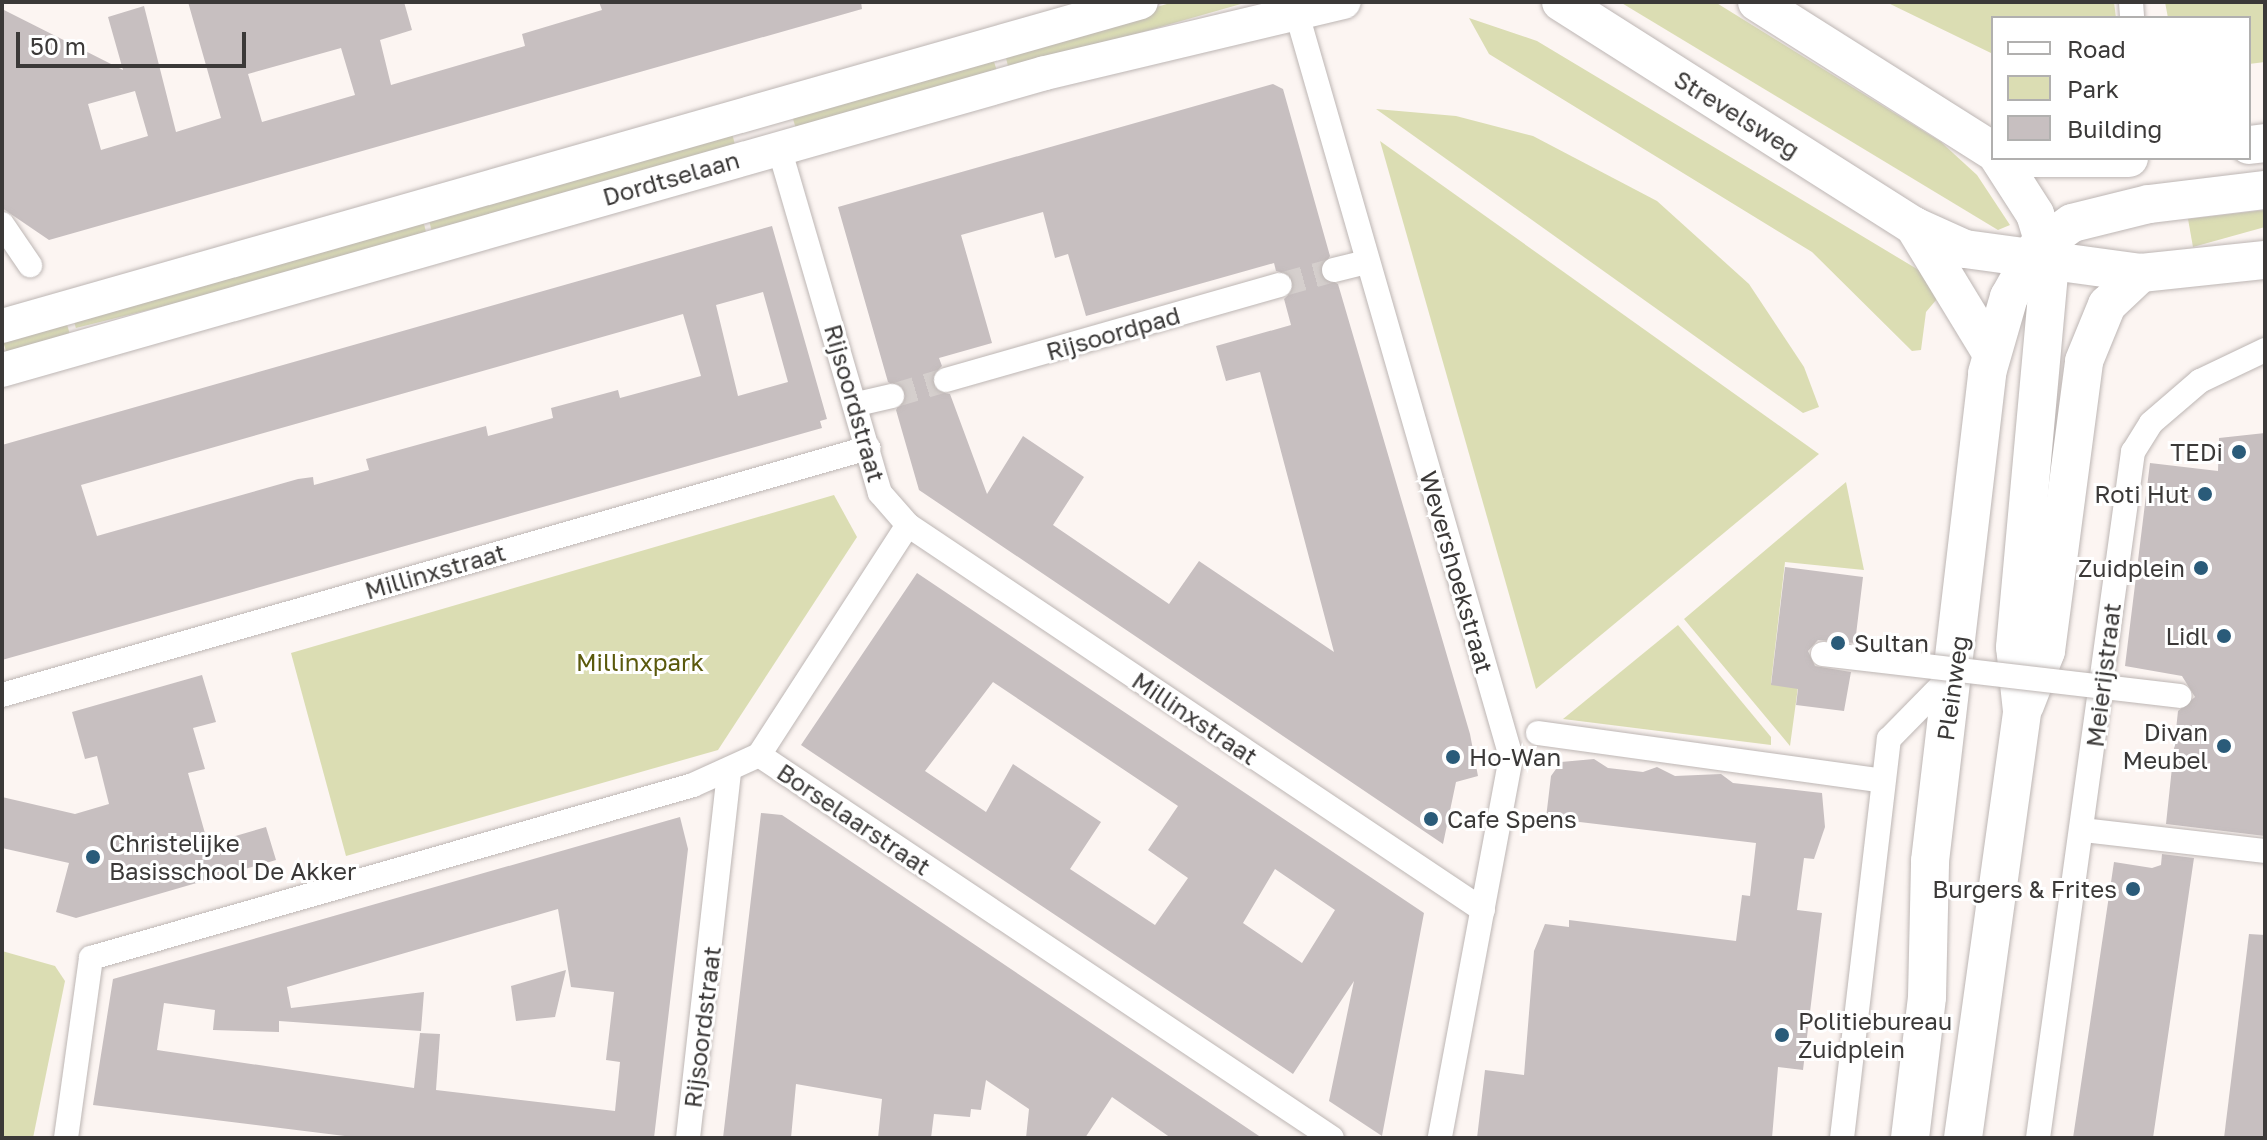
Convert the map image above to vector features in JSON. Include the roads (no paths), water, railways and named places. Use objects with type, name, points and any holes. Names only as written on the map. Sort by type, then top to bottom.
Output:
[{"type":"main road","name":"Dordtselaan","points":[[2,326],[1141,2]]},
{"type":"main road","name":"Dordtselaan","points":[[2,370],[1045,73],[1344,2]]},
{"type":"main road","name":"Strevelsweg","points":[[1561,2],[1914,226],[1965,249],[2040,253],[2141,273],[2265,260]]},
{"type":"main road","points":[[1757,2],[1991,150]]},
{"type":"main road","points":[[2001,160],[2021,186],[2040,253],[2015,647],[2022,711]]},
{"type":"main road","points":[[2040,253],[2086,218],[2265,190]]},
{"type":"main road","name":"Strevelsweg","points":[[1914,226],[1990,351]]},
{"type":"main road","name":"Pleinweg","points":[[1910,1138],[1927,997],[1930,861],[1955,671],[1990,351],[2040,253]]},
{"type":"main road","points":[[1963,1138],[2022,711],[2046,651],[2084,361],[2107,305],[2141,273]]},
{"type":"street","name":"Wevershoekstraat","points":[[1297,14],[1511,757],[1440,1138]]},
{"type":"street","name":"Rijsoordstraat","points":[[779,148],[857,404],[880,493],[908,525]]},
{"type":"street","points":[[2,224],[30,265]]},
{"type":"street","points":[[1334,270],[1367,262]]},
{"type":"street","name":"Rijsoordpad","points":[[946,380],[1280,285]]},
{"type":"street","name":"Meierijstraat","points":[[2083,830],[2133,452],[2151,423],[2191,387],[2220,366],[2265,350]]},
{"type":"street","points":[[857,404],[892,396]]},
{"type":"street","name":"Millinxstraat","points":[[2,695],[868,448]]},
{"type":"street","points":[[759,755],[908,525]]},
{"type":"street","name":"Millinxstraat","points":[[908,525],[1483,910]]},
{"type":"street","points":[[1823,654],[2180,696]]},
{"type":"street","points":[[1842,1138],[1889,739],[1955,671]]},
{"type":"street","points":[[1538,733],[1883,781]]},
{"type":"street","name":"Borselaarstraat","points":[[66,1138],[91,958],[729,773],[759,755],[1332,1138]]},
{"type":"street","name":"Rijsoordstraat","points":[[688,1138],[729,773]]},
{"type":"street","points":[[2038,1138],[2083,830],[2265,851]]},
{"type":"tunnel","points":[[1280,285],[1334,270]]},
{"type":"tunnel","points":[[892,396],[946,380]]},
{"type":"place","name":"TEDi","points":[[2239,452]]},
{"type":"place","name":"Roti Hut","points":[[2205,494]]},
{"type":"place","name":"Zuidplein","points":[[2201,568]]},
{"type":"place","name":"Lidl","points":[[2224,636]]},
{"type":"place","name":"Sultan","points":[[1838,643]]},
{"type":"place","name":"Divan Meubel","points":[[2224,746]]},
{"type":"place","name":"Ho-Wan","points":[[1453,757]]},
{"type":"place","name":"Cafe Spens","points":[[1431,819]]},
{"type":"place","name":"Christelijke Basisschool De Akker","points":[[93,857]]},
{"type":"place","name":"Burgers & Frites","points":[[2133,889]]},
{"type":"place","name":"Politiebureau Zuidplein","points":[[1782,1035]]},
{"type":"park label","name":"Millinxpark","points":[[640,662]]}]
